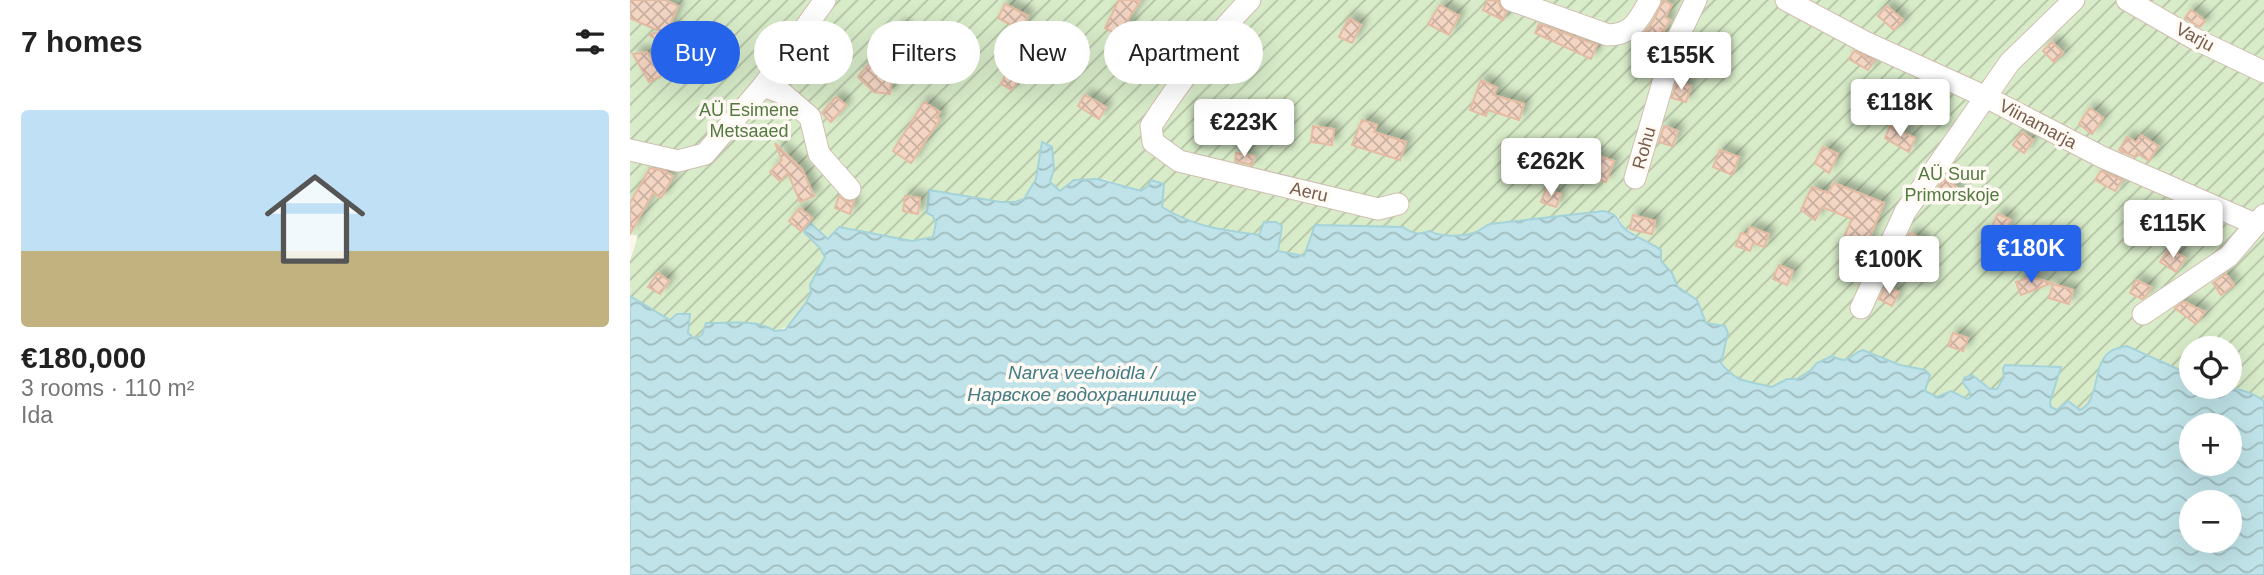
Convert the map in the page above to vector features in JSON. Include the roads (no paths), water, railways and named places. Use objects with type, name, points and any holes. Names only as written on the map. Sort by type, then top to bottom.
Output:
[{"type":"street","points":[[630,150],[678,161],[705,154],[763,86],[825,0]]},
{"type":"street","name":"Aeru","points":[[1250,0],[1181,79],[1151,126],[1153,142],[1179,161],[1378,209],[1398,204]]},
{"type":"street","points":[[1511,0],[1608,35],[1620,35],[1629,30],[1650,0]]},
{"type":"street","name":"Rohu","points":[[1635,178],[1674,48],[1696,0]]},
{"type":"street","name":"Viinamarja","points":[[1786,0],[1865,42],[1986,97],[2102,157],[2259,219]]},
{"type":"street","points":[[1861,308],[1905,212],[2011,62],[2074,0]]},
{"type":"street","name":"Varju","points":[[2127,0],[2193,38],[2264,72]]},
{"type":"street","points":[[763,86],[782,93],[810,117],[819,154],[850,189]]},
{"type":"street","points":[[2143,314],[2230,256],[2259,219]]},
{"type":"water","name":"Narva veehoidla / Нарвское водохранилище","points":[[1042,142],[1052,147],[1054,169],[1050,182],[1060,191],[1074,180],[1098,179],[1141,191],[1151,180],[1164,184],[1162,207],[1174,214],[1209,227],[1259,235],[1264,222],[1276,222],[1282,226],[1278,251],[1304,256],[1315,225],[1403,227],[1416,233],[1430,231],[1459,235],[1471,234],[1490,224],[1604,211],[1616,217],[1627,231],[1661,250],[1661,261],[1672,273],[1678,287],[1697,300],[1706,323],[1725,326],[1728,333],[1721,363],[1727,370],[1744,380],[1772,387],[1787,379],[1797,379],[1817,363],[1832,356],[1847,360],[1863,350],[1900,365],[1925,370],[1930,375],[1925,391],[1937,397],[1951,391],[1970,398],[1970,392],[1963,383],[1964,378],[1972,375],[1990,389],[1997,389],[2004,377],[2005,365],[2061,367],[2050,402],[2051,407],[2057,410],[2068,401],[2080,410],[2091,398],[2105,357],[2113,350],[2127,346],[2179,370],[2179,399],[2242,399],[2242,391],[2264,401],[2264,575],[630,575],[630,296],[670,320],[677,314],[690,314],[688,333],[695,339],[702,335],[706,323],[750,323],[775,331],[785,330],[805,304],[811,293],[810,285],[825,257],[804,232],[810,223],[828,239],[839,227],[912,241],[933,237],[936,223],[933,216],[927,213],[929,190],[1001,202],[1024,199],[1036,179]]},
{"type":"park label","name":"AÜ Esimene Metsaaed","points":[[749,120]]},
{"type":"park label","name":"AÜ Suur Primorskoje","points":[[1952,184]]}]
